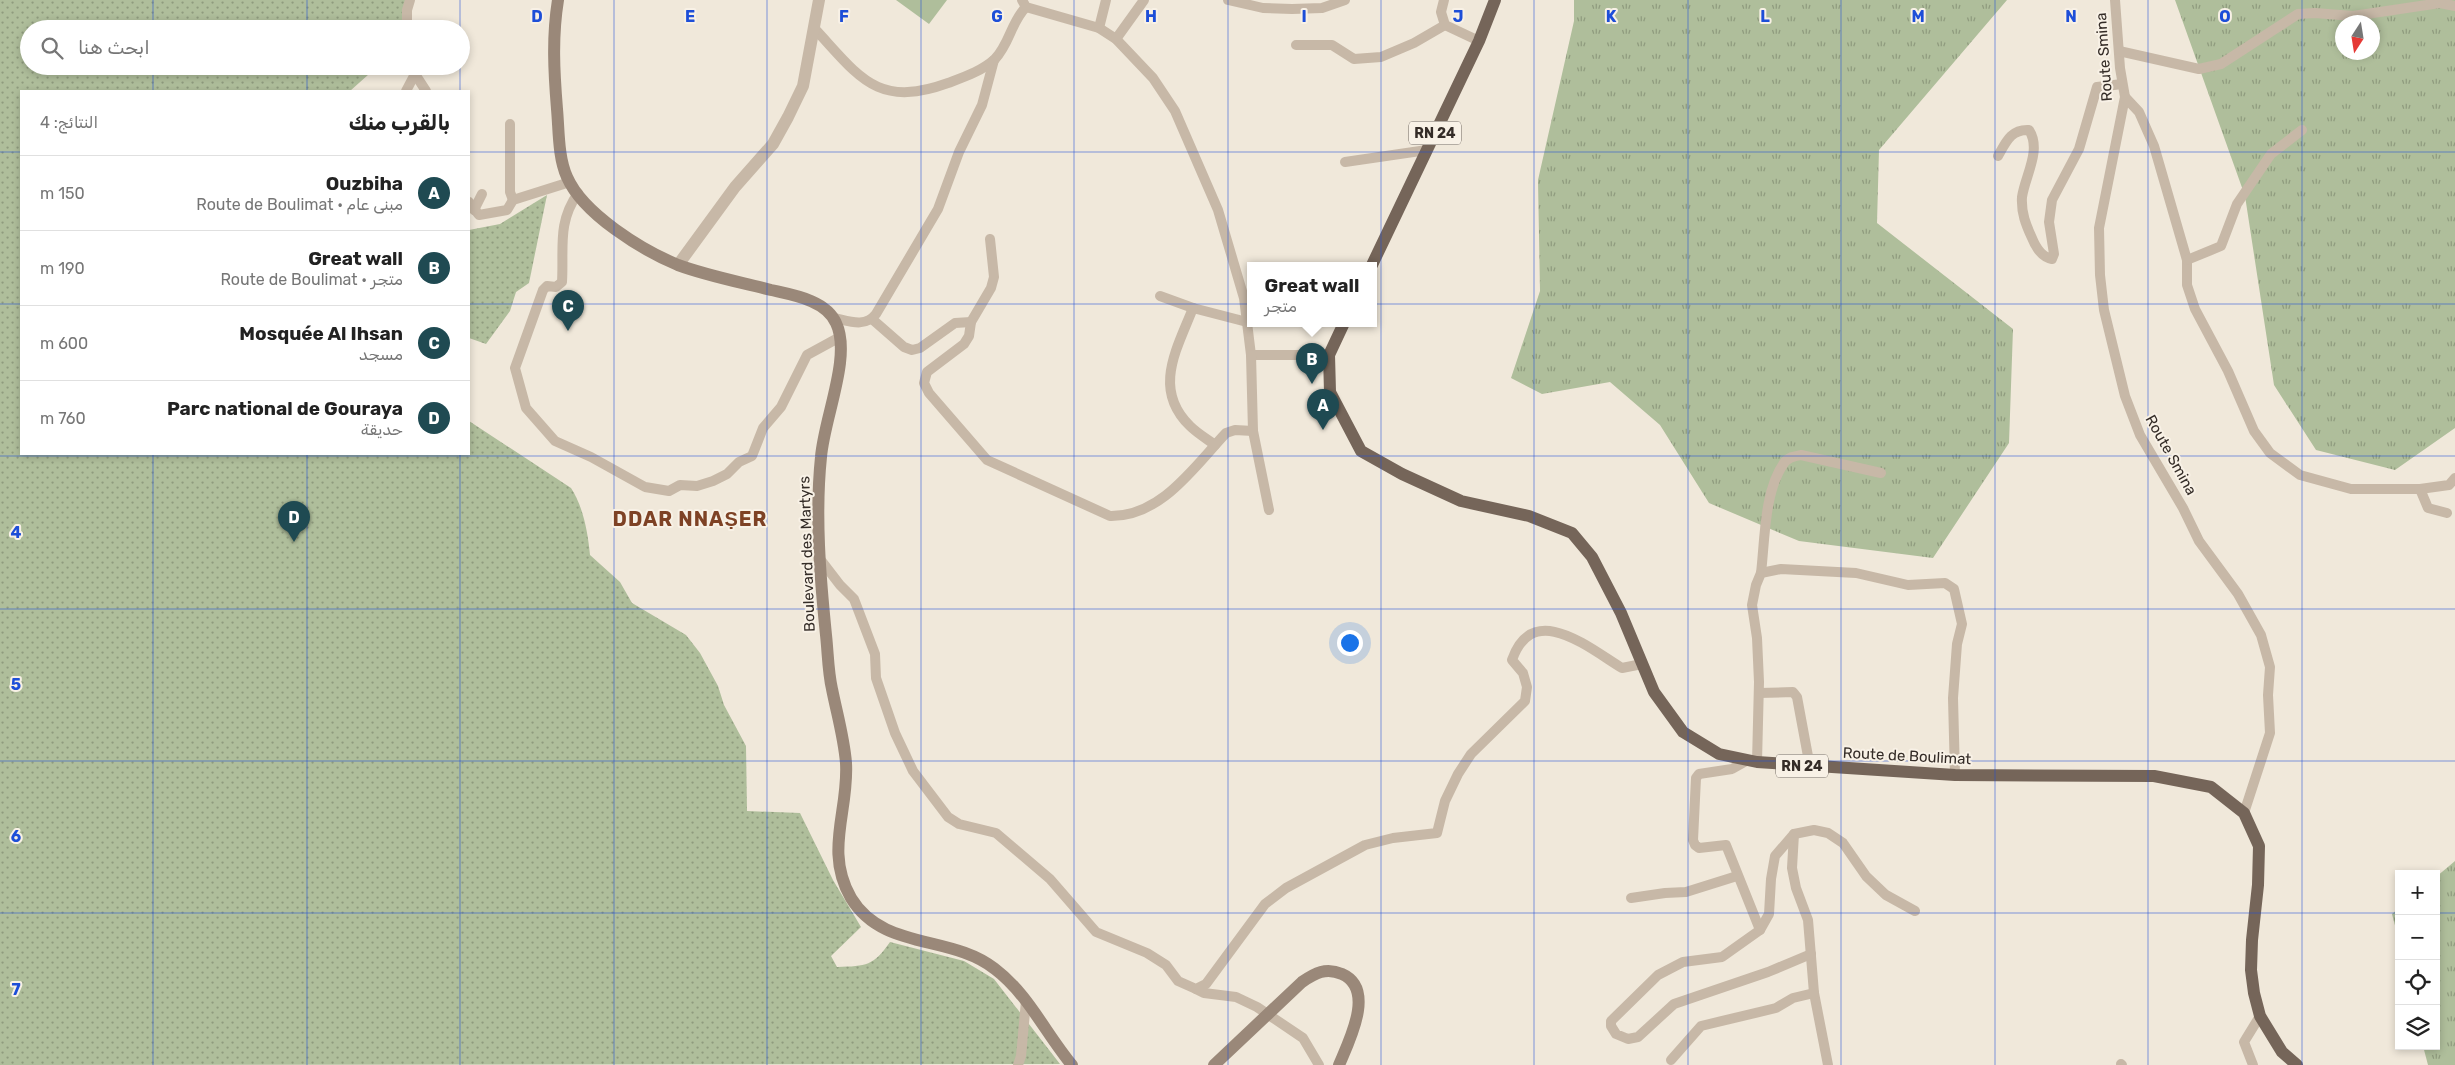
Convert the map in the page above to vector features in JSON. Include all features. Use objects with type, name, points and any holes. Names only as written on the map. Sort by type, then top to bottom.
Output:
[{"type":"main road","points":[[558,0],[554,27],[553,60],[562,156],[570,182],[591,208],[618,232],[678,265],[806,300],[826,310],[834,318]]},
{"type":"main road","name":"RN 24","points":[[1373,262],[1479,40],[1495,0]]},
{"type":"main road","name":"Boulevard des Martyrs","points":[[834,318],[843,345],[842,358],[826,420],[818,492],[821,593],[831,688],[841,726],[846,768],[837,844],[840,869],[851,898],[869,919],[893,934],[952,948],[979,958],[996,969],[1026,1001],[1072,1065]]},
{"type":"main road","name":"Route de Boulimat","points":[[1342,327],[1329,355],[1330,392],[1361,451],[1402,474],[1461,501],[1529,516],[1572,533],[1592,557],[1620,613],[1654,692],[1683,732],[1719,754],[1752,761],[1810,767],[1955,775],[2154,776],[2211,787],[2244,813],[2259,846],[2251,970],[2260,1016],[2282,1052],[2298,1065]]},
{"type":"main road","points":[[1214,1065],[1315,973],[1327,970],[1341,973],[1354,981],[1358,993],[1355,1027],[1338,1065]]},
{"type":"street","points":[[407,20],[410,0]]},
{"type":"street","points":[[678,265],[735,187],[773,144],[780,131],[803,86],[820,0]]},
{"type":"street","points":[[1099,28],[1106,0]]},
{"type":"street","points":[[1116,39],[1144,0]]},
{"type":"street","points":[[1228,0],[1263,8],[1322,8],[1345,0]]},
{"type":"street","points":[[1263,8],[1283,0]]},
{"type":"street","points":[[1444,0],[1441,12],[1445,25],[1479,40]]},
{"type":"street","name":"Route Smina","points":[[2115,0],[2122,84],[2125,97],[2099,228],[2100,275],[2104,310],[2125,396],[2140,435],[2183,508],[2199,541],[2243,602],[2262,635],[2270,667],[2268,695],[2270,733],[2244,813]]},
{"type":"street","points":[[2119,51],[2199,69],[2221,64],[2298,14],[2315,13],[2352,16],[2440,3],[2455,6]]},
{"type":"street","points":[[814,28],[858,75],[882,90],[903,94],[934,88],[972,75],[994,60],[1007,44],[1017,16],[1024,4],[1099,28],[1116,39],[1153,78],[1175,111],[1218,210],[1241,288],[1251,355],[1253,431],[1269,510]]},
{"type":"street","points":[[1296,45],[1332,45],[1354,59],[1381,57],[1414,43],[1445,25]]},
{"type":"street","points":[[834,318],[860,323],[872,319],[938,209],[959,152],[982,105],[994,60]]},
{"type":"street","points":[[406,90],[412,75]]},
{"type":"street","points":[[417,75],[425,90]]},
{"type":"street","points":[[1998,156],[2009,136],[2020,130],[2029,130],[2034,138],[2034,155],[2022,198],[2023,218],[2036,247],[2047,258],[2052,260],[2054,254],[2050,222],[2052,200],[2079,149],[2097,87],[2122,84]]},
{"type":"street","points":[[2125,97],[2138,112],[2154,146],[2187,260],[2187,285],[2195,309],[2228,371],[2254,431],[2270,453],[2300,475],[2351,489],[2420,489],[2449,484],[2455,478]]},
{"type":"street","points":[[510,124],[510,192],[513,200]]},
{"type":"street","points":[[2187,260],[2220,246],[2237,204],[2271,154],[2302,130]]},
{"type":"street","points":[[1345,162],[1427,150]]},
{"type":"street","points":[[482,194],[472,206],[479,215],[507,210],[513,200],[570,182]]},
{"type":"street","points":[[578,193],[567,212],[562,230],[562,282],[556,287],[547,286],[542,290],[514,368],[526,408],[541,427],[564,446],[591,457],[645,487],[654,490],[669,491],[680,485],[697,486],[713,481],[727,474],[739,462],[748,460],[754,454],[763,428],[780,407],[807,355],[840,337]]},
{"type":"street","points":[[990,239],[992,282],[984,304],[971,322],[969,336],[964,344],[927,372],[924,383],[929,393],[987,460],[1110,516],[1120,516],[1153,505],[1176,488],[1226,433],[1235,430],[1253,431]]},
{"type":"street","points":[[1160,296],[1193,308],[1246,322]]},
{"type":"street","points":[[1193,308],[1174,355],[1168,387],[1172,400],[1190,426],[1215,445]]},
{"type":"street","points":[[872,319],[904,347],[912,350],[920,348],[955,323],[971,322]]},
{"type":"street","points":[[1251,355],[1329,355]]},
{"type":"street","points":[[1760,930],[1726,846],[1699,848],[1695,845],[1696,778],[1699,774],[1732,770],[1752,761],[1759,693],[1757,638],[1752,605],[1756,584],[1761,573],[1769,496],[1784,462],[1792,457],[1801,455],[1881,473]]},
{"type":"street","points":[[2420,489],[2428,508],[2447,513]]},
{"type":"street","points":[[820,559],[840,586],[854,599],[875,654],[876,678],[895,733],[913,771],[948,817],[959,824],[996,833],[1050,879],[1096,932],[1147,953],[1166,965],[1178,981],[1204,993],[1246,1001],[1303,1038],[1319,1065]]},
{"type":"street","points":[[1761,573],[1781,570],[1856,573],[1908,585],[1945,583],[1954,589],[1962,624],[1957,644],[1953,698],[1955,775]]},
{"type":"street","points":[[1196,988],[1206,984],[1265,904],[1286,888],[1365,845],[1392,838],[1437,833],[1445,801],[1458,774],[1471,754],[1525,701],[1527,687],[1525,680],[1512,660],[1522,641],[1536,632],[1549,630],[1595,649],[1622,668],[1642,664]]},
{"type":"street","points":[[1759,693],[1793,692],[1797,696],[1810,767]]},
{"type":"street","points":[[1811,954],[1768,972],[1674,1004],[1638,1037],[1628,1039],[1616,1034],[1611,1026],[1611,1021],[1658,975],[1683,962],[1722,957],[1760,930],[1769,914],[1771,879],[1775,856],[1794,834],[1814,830],[1828,833],[1843,843],[1866,876],[1886,895],[1915,911]]},
{"type":"street","points":[[1794,834],[1792,868],[1796,888],[1808,920],[1814,993],[1828,1065]]},
{"type":"street","points":[[1631,898],[1686,892],[1737,876]]},
{"type":"street","points":[[1671,1060],[1701,1026],[1776,1008],[1793,998],[1814,993]]},
{"type":"street","points":[[1018,1065],[1021,1056],[1026,1001]]},
{"type":"street","points":[[2253,1065],[2244,1042],[2260,1016]]},
{"type":"green space","points":[[0,0],[409,0],[402,20],[20,20],[20,75],[368,75],[351,90],[20,90],[20,455],[470,455],[470,422],[571,488],[579,503],[584,520],[590,555],[620,582],[632,603],[686,635],[700,653],[718,686],[724,705],[746,746],[747,811],[800,813],[833,880],[861,927],[831,956],[837,967],[868,963],[879,956],[890,942],[964,961],[994,979],[1060,1064],[0,1065]]},
{"type":"green space","points":[[896,0],[947,0],[929,24]]},
{"type":"green space","points":[[1574,0],[2007,0],[1879,150],[1877,223],[2013,329],[2009,443],[1933,558],[1799,541],[1709,503],[1660,425],[1610,382],[1542,394],[1511,378],[1540,291],[1538,180],[1574,21]]},
{"type":"green space","points":[[2175,0],[2455,0],[2455,428],[2395,470],[2316,450],[2274,385],[2245,196]]},
{"type":"green space","points":[[547,195],[529,283],[516,292],[510,311],[486,344],[470,338],[470,230],[500,224]]},
{"type":"green space","points":[[2455,861],[2455,1065],[2428,1065],[2424,1050],[2440,1050],[2440,874]]},
{"type":"green space","points":[[2395,911],[2395,926],[2392,914]]},
{"type":"place","name":"Mosquée Al Ihsan","points":[[568,331]]},
{"type":"place","name":"Great wall","points":[[1312,384]]},
{"type":"place","name":"Ouzbiha","points":[[1323,430]]},
{"type":"place","name":"Parc national de Gouraya","points":[[294,542]]},
{"type":"district","name":"DDAR NNAṢER","points":[[690,519]]}]
